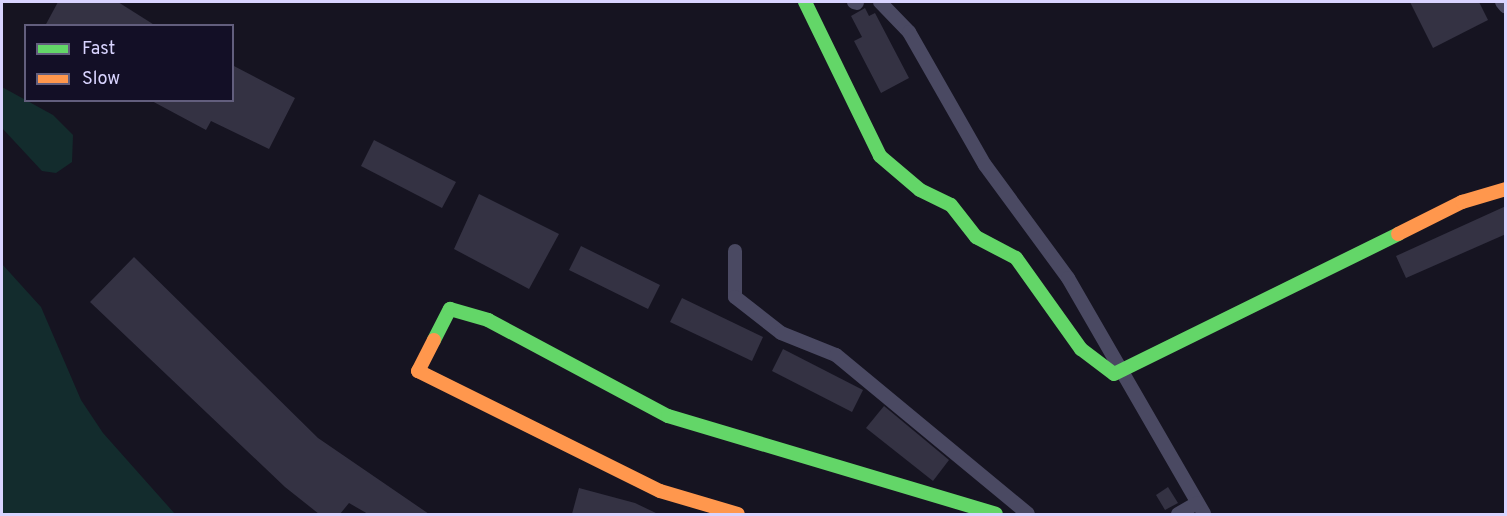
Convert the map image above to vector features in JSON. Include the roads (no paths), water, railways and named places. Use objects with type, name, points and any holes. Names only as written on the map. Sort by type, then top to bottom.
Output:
[{"type":"street","points":[[805,2],[880,156],[920,190],[951,206],[976,237],[1016,258],[1081,349],[1098,367],[1114,374],[1126,372],[1462,202],[1506,189]]},
{"type":"street","points":[[880,2],[909,32],[985,165],[1068,278],[1126,372],[1201,508],[1178,514]]},
{"type":"street","points":[[1502,2],[1506,7]]},
{"type":"street","points":[[735,251],[735,297],[781,333],[836,355],[1028,514]]},
{"type":"street","points":[[738,514],[660,491],[418,370],[450,309],[488,320],[668,416],[996,514]]}]
